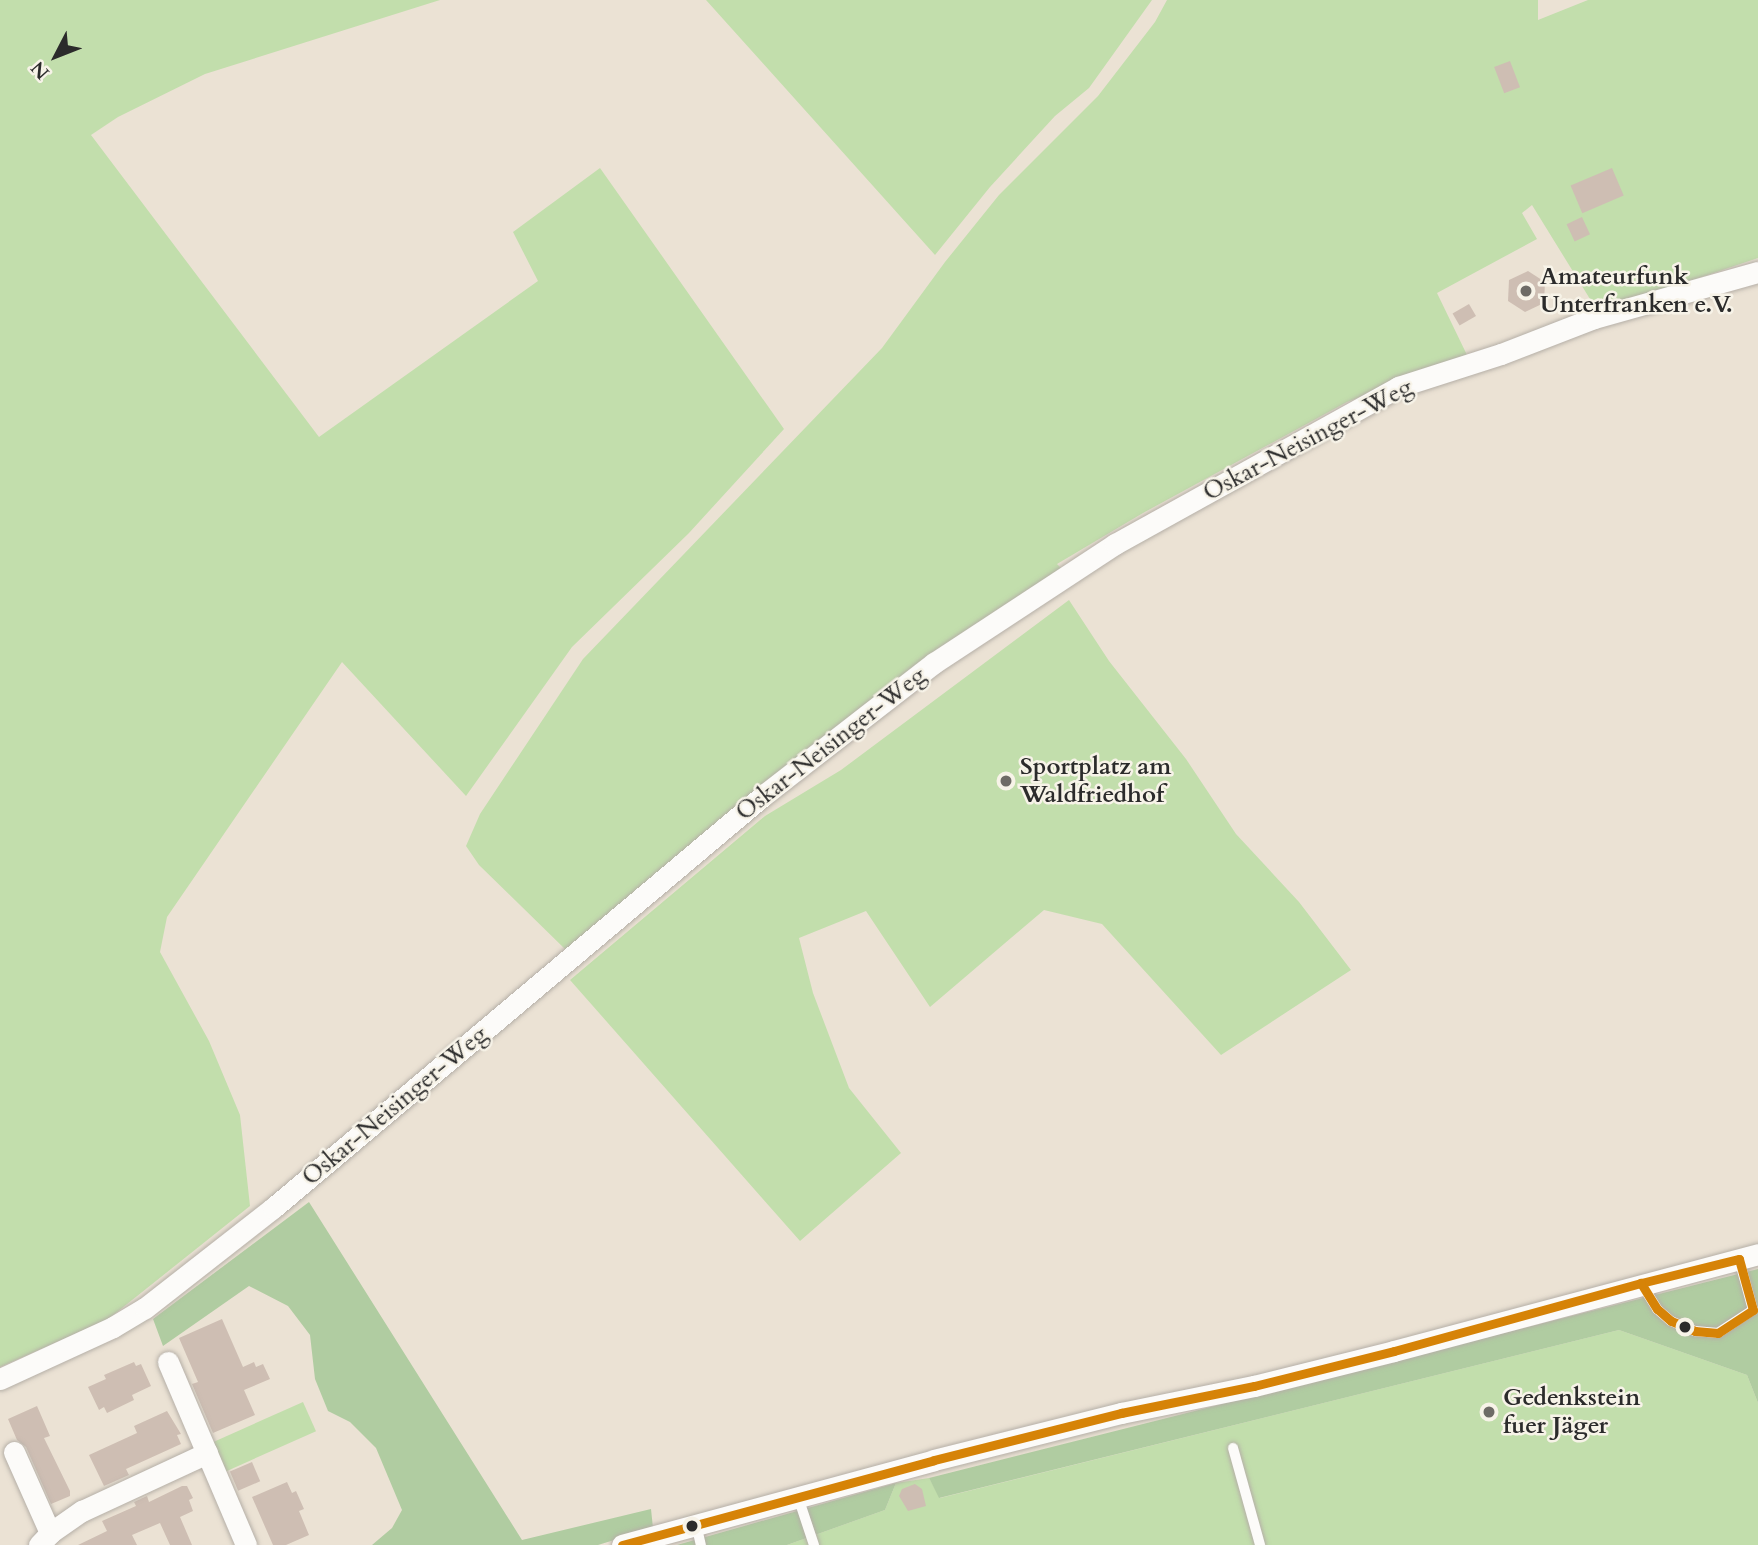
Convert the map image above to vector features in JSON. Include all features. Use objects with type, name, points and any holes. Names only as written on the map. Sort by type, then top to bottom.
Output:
[{"type":"street","name":"Oskar-Neisinger-Weg","points":[[0,1379],[113,1327],[145,1308],[273,1208],[765,794],[934,663],[1115,544],[1398,387],[1501,354],[1594,317],[1758,272]]},
{"type":"street","points":[[630,1544],[699,1535],[798,1497],[1121,1413],[1254,1386],[1394,1351],[1641,1283],[1748,1257]]},
{"type":"street","points":[[168,1362],[246,1545]]},
{"type":"street","points":[[14,1452],[44,1539],[82,1511],[207,1453]]},
{"type":"lane","points":[[1641,1283],[1657,1309],[1671,1321],[1695,1331],[1718,1333],[1753,1310],[1748,1257]]},
{"type":"lane","points":[[1233,1448],[1260,1545]]},
{"type":"lane","points":[[798,1497],[814,1545]]},
{"type":"green space","points":[[0,0],[440,0],[205,74],[118,117],[91,135],[319,437],[538,281],[513,232],[600,168],[784,429],[689,533],[572,647],[466,796],[342,662],[167,917],[160,952],[209,1041],[240,1115],[250,1206],[107,1320],[0,1367]]},
{"type":"green space","points":[[706,0],[1152,0],[1089,88],[1055,116],[990,187],[935,255]]},
{"type":"green space","points":[[1167,0],[1538,0],[1538,20],[1588,0],[1758,0],[1758,258],[1598,312],[1532,205],[1522,213],[1537,239],[1437,293],[1467,355],[1347,402],[1143,513],[1057,564],[1064,571],[566,950],[479,865],[466,846],[480,814],[583,659],[882,348],[945,262],[999,195],[1098,96],[1155,22]]},
{"type":"green space","points":[[1069,600],[1109,661],[1186,759],[1236,834],[1299,902],[1351,970],[1221,1055],[1102,924],[1044,910],[930,1007],[866,911],[799,938],[813,993],[849,1088],[901,1153],[800,1241],[570,980],[765,816],[841,770]]},
{"type":"green space","points":[[309,1202],[522,1540],[651,1509],[653,1528],[598,1545],[372,1545],[392,1528],[402,1510],[376,1448],[350,1422],[328,1411],[315,1379],[310,1335],[288,1306],[249,1286],[163,1346],[153,1319]]},
{"type":"green space","points":[[1758,1269],[1758,1403],[1747,1375],[1619,1330],[939,1498],[929,1478]]},
{"type":"green space","points":[[1619,1330],[1747,1375],[1758,1403],[1758,1545],[787,1545],[885,1510],[896,1483],[929,1478],[940,1498]]},
{"type":"green space","points":[[303,1402],[316,1431],[222,1473],[209,1444]]},
{"type":"green space","points":[[896,1483],[885,1510],[787,1545],[677,1545]]},
{"type":"building","points":[[1510,61],[1520,87],[1504,93],[1494,67]]},
{"type":"building","points":[[1612,168],[1624,196],[1582,213],[1571,186]]},
{"type":"building","points":[[1582,217],[1590,234],[1575,241],[1567,224]]},
{"type":"building","name":"Amateurfunk Unterfranken e.V.","points":[[1528,271],[1545,282],[1544,303],[1525,312],[1508,301],[1509,280]]},
{"type":"building","points":[[1469,304],[1476,316],[1460,326],[1453,314]]},
{"type":"building","points":[[222,1319],[243,1367],[254,1362],[256,1367],[263,1364],[270,1379],[244,1390],[255,1415],[213,1433],[192,1384],[198,1382],[179,1338]]},
{"type":"building","points":[[134,1362],[136,1366],[141,1364],[151,1386],[132,1395],[134,1400],[107,1413],[104,1407],[99,1410],[88,1387],[106,1379],[104,1375]]},
{"type":"building","points":[[37,1406],[50,1436],[44,1438],[70,1491],[70,1496],[51,1504],[26,1447],[17,1440],[8,1419]]},
{"type":"building","points":[[167,1411],[181,1434],[177,1435],[181,1444],[126,1469],[129,1475],[104,1486],[89,1455],[137,1433],[134,1426]]},
{"type":"building","points":[[252,1462],[260,1481],[238,1491],[230,1471]]},
{"type":"building","points":[[287,1482],[292,1493],[296,1491],[304,1509],[299,1511],[309,1535],[286,1545],[273,1545],[252,1497]]},
{"type":"building","points":[[915,1484],[922,1489],[926,1506],[908,1511],[899,1496],[902,1489]]},
{"type":"building","points":[[187,1486],[193,1498],[189,1500],[193,1511],[180,1517],[192,1545],[170,1545],[160,1523],[132,1535],[137,1545],[78,1545],[107,1531],[102,1521],[136,1506],[134,1502],[147,1496],[149,1502]]},
{"type":"transit line","points":[[1739,1259],[1753,1310],[1718,1333],[1695,1331],[1671,1321],[1657,1309],[1641,1283],[1739,1259]]},
{"type":"transit line","points":[[622,1545],[934,1460],[1121,1413],[1254,1386],[1394,1351],[1641,1283]]},
{"type":"place","name":"Amateurfunk Unterfranken e.V.","points":[[1526,291]]},
{"type":"place","name":"Sportplatz am Waldfriedhof","points":[[1006,781]]},
{"type":"place","name":"Gedenkstein fuer Jäger","points":[[1489,1412]]}]
